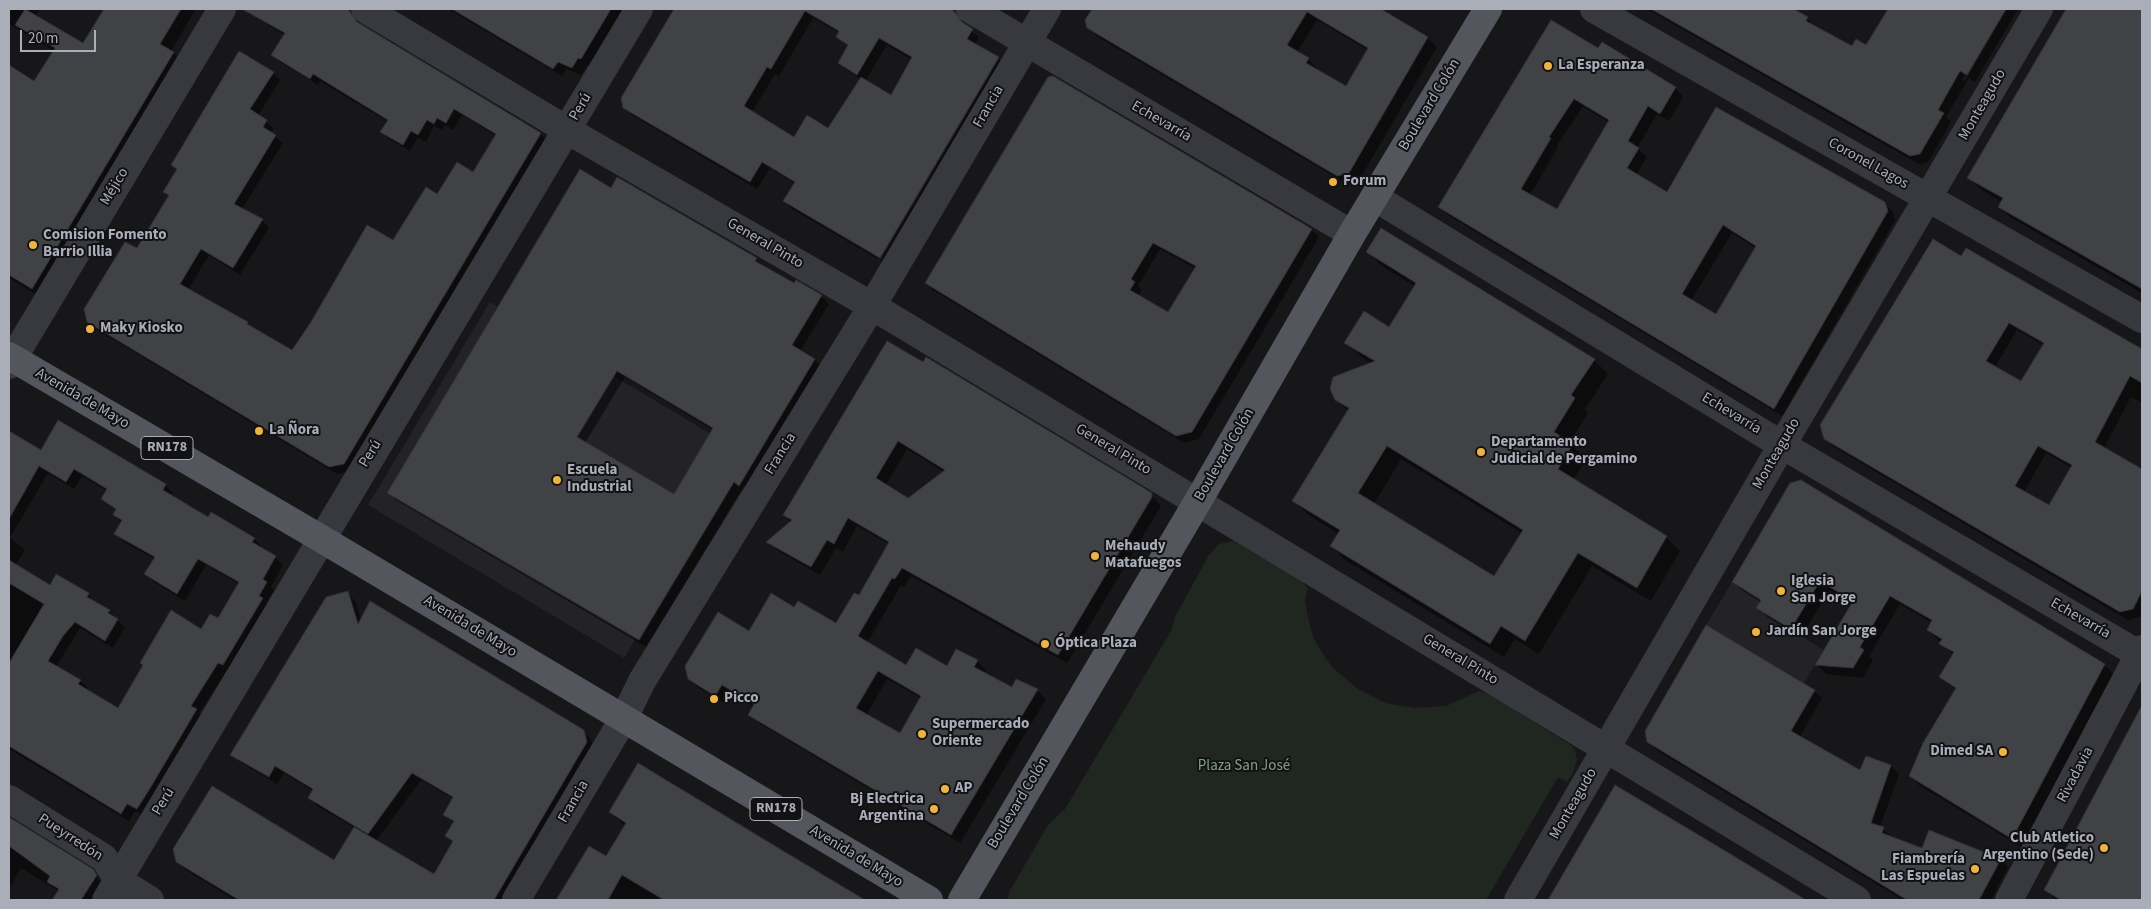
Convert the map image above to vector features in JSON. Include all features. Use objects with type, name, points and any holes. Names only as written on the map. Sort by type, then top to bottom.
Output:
[{"type":"main road","name":"Boulevard Colón","points":[[962,900],[1198,501],[1352,234],[1488,9]]},
{"type":"main road","name":"Avenida de Mayo","points":[[10,360],[320,538],[929,900]]},
{"type":"street","name":"Méjico","points":[[10,360],[222,9]]},
{"type":"street","name":"General Pinto","points":[[365,9],[567,130],[872,306],[1857,900]]},
{"type":"street","name":"Perú","points":[[112,890],[320,538],[638,9]]},
{"type":"street","name":"Echevarría","points":[[970,9],[1352,234]]},
{"type":"street","name":"Francia","points":[[516,900],[624,718],[642,680],[872,306],[1047,9]]},
{"type":"street","name":"Coronel Lagos","points":[[1594,9],[2142,319]]},
{"type":"street","name":"Monteagudo","points":[[1518,900],[1782,445],[2039,9]]},
{"type":"street","name":"Echevarría","points":[[1374,197],[1782,445],[2141,653]]},
{"type":"street","name":"Rivadavia","points":[[2009,900],[2141,653]]},
{"type":"street","name":"Pueyrredón","points":[[9,799],[104,858],[112,890],[150,900]]},
{"type":"shaded area","name":"Escuela Industrial","points":[[490,302],[746,455],[624,658],[368,505]]},
{"type":"shaded area","name":"Jardín San Jorge","points":[[1732,582],[1761,600],[1756,608],[1824,650],[1804,683],[1706,625]]},
{"type":"green space","name":"Plaza San José","points":[[1234,541],[1302,581],[1308,589],[1305,600],[1313,637],[1333,668],[1358,689],[1385,703],[1414,708],[1446,706],[1479,691],[1491,695],[1572,746],[1577,760],[1573,773],[1567,782],[1558,777],[1486,900],[1008,900],[1009,892],[1048,825],[1065,809],[1171,631],[1176,615],[1209,555],[1219,544]]},
{"type":"building","points":[[25,9],[83,43],[104,9],[181,9],[160,44],[174,52],[32,289],[9,275],[9,65],[34,81],[55,48],[15,25]]},
{"type":"building","points":[[242,9],[348,9],[357,22],[541,133],[344,464],[329,467],[87,322],[84,309],[125,242],[137,248],[169,195],[163,192],[177,169],[171,165],[239,51],[274,72],[250,109],[267,120],[263,127],[276,135],[234,204],[263,219],[233,268],[201,249],[180,284],[248,322],[247,324],[292,350],[311,322],[367,225],[393,240],[426,187],[437,194],[457,162],[473,172],[496,134],[454,109],[446,123],[437,118],[434,124],[427,120],[418,135],[411,131],[403,145],[380,132],[388,120],[313,74],[310,79],[271,55],[285,33]]},
{"type":"building","points":[[452,9],[611,9],[581,59],[578,58],[572,68],[558,62],[553,69]]},
{"type":"building","points":[[674,9],[950,9],[955,12],[962,22],[973,29],[967,39],[999,57],[880,258],[783,201],[795,182],[762,162],[750,182],[623,108],[621,98]],"holes":[[[805,11],[839,31],[836,37],[848,45],[838,63],[857,75],[879,38],[912,57],[891,95],[861,77],[828,128],[807,115],[794,137],[744,106],[767,67],[771,69]]]},
{"type":"building","points":[[1092,9],[1381,9],[1428,37],[1349,173],[1337,176],[1087,28],[1085,20]],"holes":[[[1307,12],[1368,48],[1346,86],[1306,63],[1309,58],[1287,45]]]},
{"type":"building","points":[[1651,9],[1794,9],[1808,17],[1806,21],[1852,46],[1856,39],[1866,45],[1888,9],[2006,9],[1967,75],[1960,71],[1938,110],[1944,113],[1920,154],[1910,156]]},
{"type":"building","points":[[2066,9],[2142,9],[2142,289],[1998,207],[2003,198],[1967,178]]},
{"type":"building","points":[[1551,20],[1598,48],[1602,42],[1676,87],[1660,114],[1648,106],[1628,141],[1639,148],[1627,168],[1667,192],[1716,107],[1885,202],[1888,211],[1774,409],[1438,207]],"holes":[[[1574,99],[1609,120],[1557,209],[1521,189],[1551,138],[1549,137]],[[1723,225],[1756,246],[1716,314],[1682,294]]]},
{"type":"building","points":[[1053,76],[1312,229],[1192,432],[1176,436],[925,283],[1048,77]],"holes":[[[1153,243],[1196,266],[1168,312],[1130,290],[1135,282],[1131,279]]]},
{"type":"building","points":[[580,169],[611,188],[617,177],[757,258],[755,261],[794,283],[796,280],[822,295],[792,345],[815,359],[739,486],[734,482],[639,640],[387,493]],"holes":[[[617,371],[713,428],[674,494],[577,437]]]},
{"type":"building","points":[[1381,228],[1595,359],[1571,395],[1575,398],[1554,432],[1573,444],[1558,469],[1667,536],[1637,588],[1578,553],[1525,641],[1501,626],[1490,644],[1330,546],[1340,530],[1292,501],[1349,408],[1335,400],[1330,389],[1333,377],[1375,361],[1344,343],[1364,311],[1389,327],[1416,283],[1366,252]],"holes":[[[1387,446],[1523,530],[1494,576],[1358,493]]]},
{"type":"building","points":[[1933,239],[1961,256],[1966,248],[2142,349],[2142,383],[2130,376],[2095,442],[2142,469],[2142,591],[2133,609],[2120,612],[1824,439],[1820,425]],"holes":[[[2009,323],[2044,343],[2021,381],[1986,361]],[[2038,446],[2072,465],[2049,505],[2015,486]]]},
{"type":"building","points":[[887,341],[923,362],[926,357],[1152,493],[1152,497],[1058,655],[902,568],[895,579],[892,578],[858,636],[906,665],[916,648],[947,666],[956,649],[978,660],[974,667],[1012,687],[1016,679],[1038,689],[951,835],[748,715],[754,704],[722,685],[715,696],[688,679],[685,666],[718,612],[749,631],[771,593],[794,607],[798,601],[836,623],[854,593],[859,595],[889,542],[848,518],[834,544],[827,540],[811,567],[766,542],[792,520],[783,515]],"holes":[[[898,441],[945,470],[908,498],[876,478]],[[878,671],[921,696],[900,733],[856,708]]]},
{"type":"building","points":[[58,420],[166,484],[163,490],[208,517],[211,512],[255,538],[252,542],[276,556],[263,579],[267,582],[259,596],[263,598],[223,665],[218,663],[191,706],[197,709],[152,785],[137,809],[127,804],[121,814],[9,746],[9,663],[44,604],[9,583],[9,560],[50,585],[56,574],[89,593],[87,597],[110,610],[108,613],[118,619],[105,641],[75,622],[63,636],[48,661],[81,680],[78,684],[118,708],[143,665],[140,663],[171,610],[201,629],[210,614],[218,618],[239,582],[198,559],[177,594],[144,574],[155,557],[114,534],[122,520],[113,515],[116,509],[101,499],[107,489],[74,469],[66,482],[39,466],[9,519],[9,431],[41,450]]},
{"type":"building","points":[[1801,480],[2105,664],[2012,839],[1909,776],[1923,743],[1956,688],[1939,677],[1954,652],[1939,644],[1942,639],[1927,630],[1932,620],[1890,596],[1860,647],[1864,650],[1853,668],[1815,665],[1853,601],[1820,581],[1791,629],[1756,608],[1761,600],[1732,582],[1790,483]]},
{"type":"building","points":[[348,591],[358,624],[370,601],[584,730],[587,742],[494,900],[239,900],[176,862],[173,849],[212,786],[334,860],[354,827],[434,874],[453,841],[445,836],[454,821],[443,815],[453,797],[412,773],[368,834],[308,798],[313,789],[275,766],[269,777],[230,755],[326,597]]},
{"type":"building","points":[[1706,625],[1815,690],[1791,731],[1860,770],[1866,756],[1891,765],[1871,823],[1884,827],[1882,833],[1922,848],[1929,830],[2001,859],[1979,900],[1907,900],[1647,742],[1645,731]]},
{"type":"building","name":"Club Atletico Argentino (Sede)","points":[[2142,705],[2142,900],[2061,900],[2044,890]]},
{"type":"building","points":[[638,763],[865,900],[664,900],[622,875],[608,900],[556,900],[589,846],[606,856],[626,823],[609,812]]},
{"type":"building","points":[[1615,785],[1727,852],[1806,900],[1548,900]]},
{"type":"building","points":[[9,817],[93,869],[97,875],[81,900],[52,900],[59,889],[47,882],[50,876],[9,846]]},
{"type":"place","name":"La Esperanza","points":[[1548,66]]},
{"type":"place","name":"Forum","points":[[1333,182]]},
{"type":"place","name":"Comision Fomento Barrio Illia","points":[[33,245]]},
{"type":"place","name":"Maky Kiosko","points":[[90,329]]},
{"type":"place","name":"La Ñora","points":[[259,431]]},
{"type":"place","name":"Departamento Judicial de Pergamino","points":[[1481,452]]},
{"type":"place","name":"Escuela Industrial","points":[[557,480]]},
{"type":"place","name":"Mehaudy Matafuegos","points":[[1095,556]]},
{"type":"place","name":"Iglesia San Jorge","points":[[1781,591]]},
{"type":"place","name":"Jardín San Jorge","points":[[1756,632]]},
{"type":"place","name":"Óptica Plaza","points":[[1045,644]]},
{"type":"place","name":"Picco","points":[[714,699]]},
{"type":"place","name":"Supermercado Oriente","points":[[922,734]]},
{"type":"place","name":"Dimed SA","points":[[2003,752]]},
{"type":"place","name":"AP","points":[[945,789]]},
{"type":"place","name":"Bj Electrica Argentina","points":[[934,809]]},
{"type":"place","name":"Club Atletico Argentino (Sede)","points":[[2104,848]]},
{"type":"place","name":"Fiambrería Las Espuelas","points":[[1975,869]]}]
